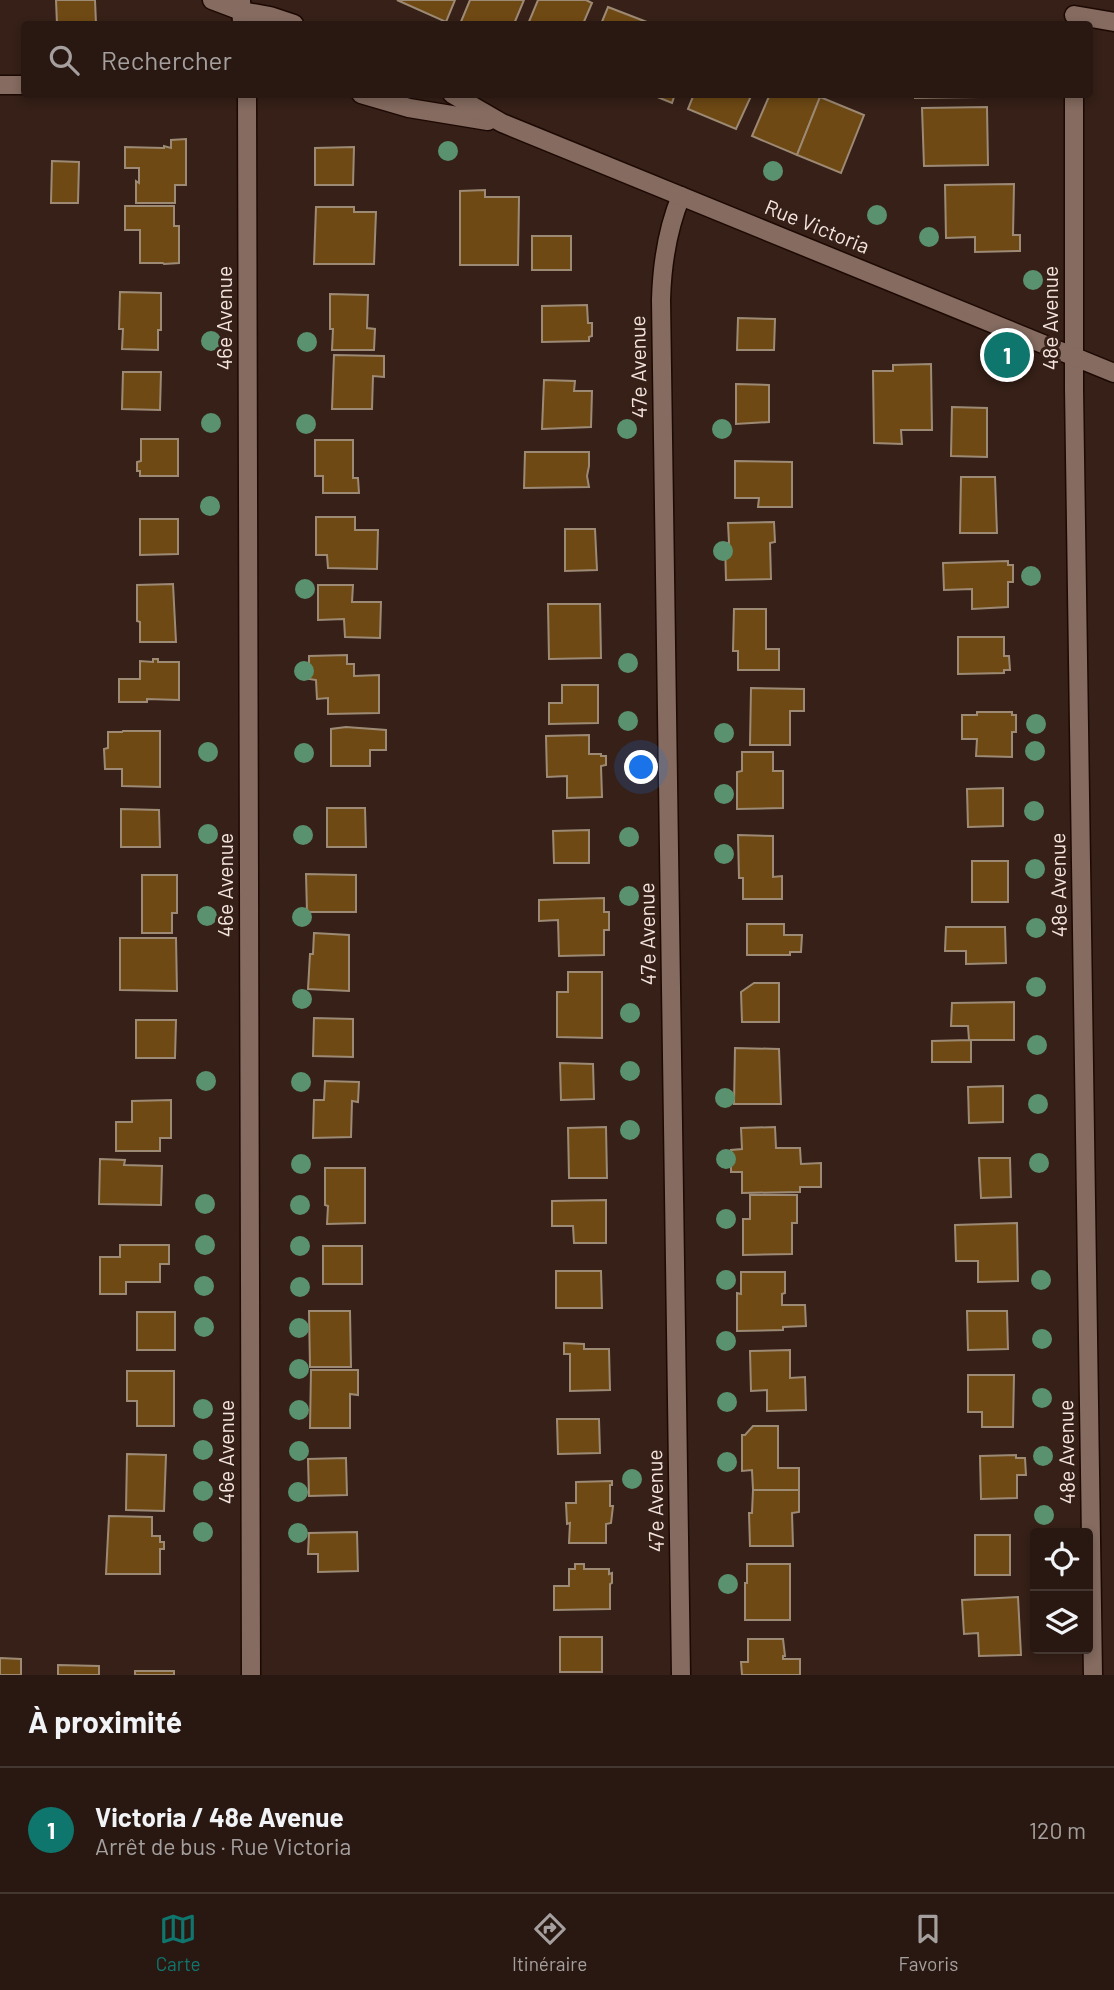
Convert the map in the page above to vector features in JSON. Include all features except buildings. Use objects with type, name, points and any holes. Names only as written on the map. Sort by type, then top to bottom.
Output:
[{"type":"street","points":[[212,0],[244,15],[270,16],[285,21]]},
{"type":"street","points":[[1074,13],[1114,22]]},
{"type":"street","points":[[0,85],[21,85]]},
{"type":"street","name":"46e Avenue","points":[[247,98],[251,1675]]},
{"type":"street","name":"Rue Victoria","points":[[375,98],[409,108],[502,123]]},
{"type":"street","name":"Rue Victoria","points":[[459,98],[502,123],[1114,373]]},
{"type":"street","name":"48e Avenue","points":[[1074,98],[1074,356],[1093,1675]]},
{"type":"street","name":"47e Avenue","points":[[681,195],[665,249],[661,300],[681,1675]]},
{"type":"place","name":"Victoria / 48e Avenue","points":[[1007,355]]}]
